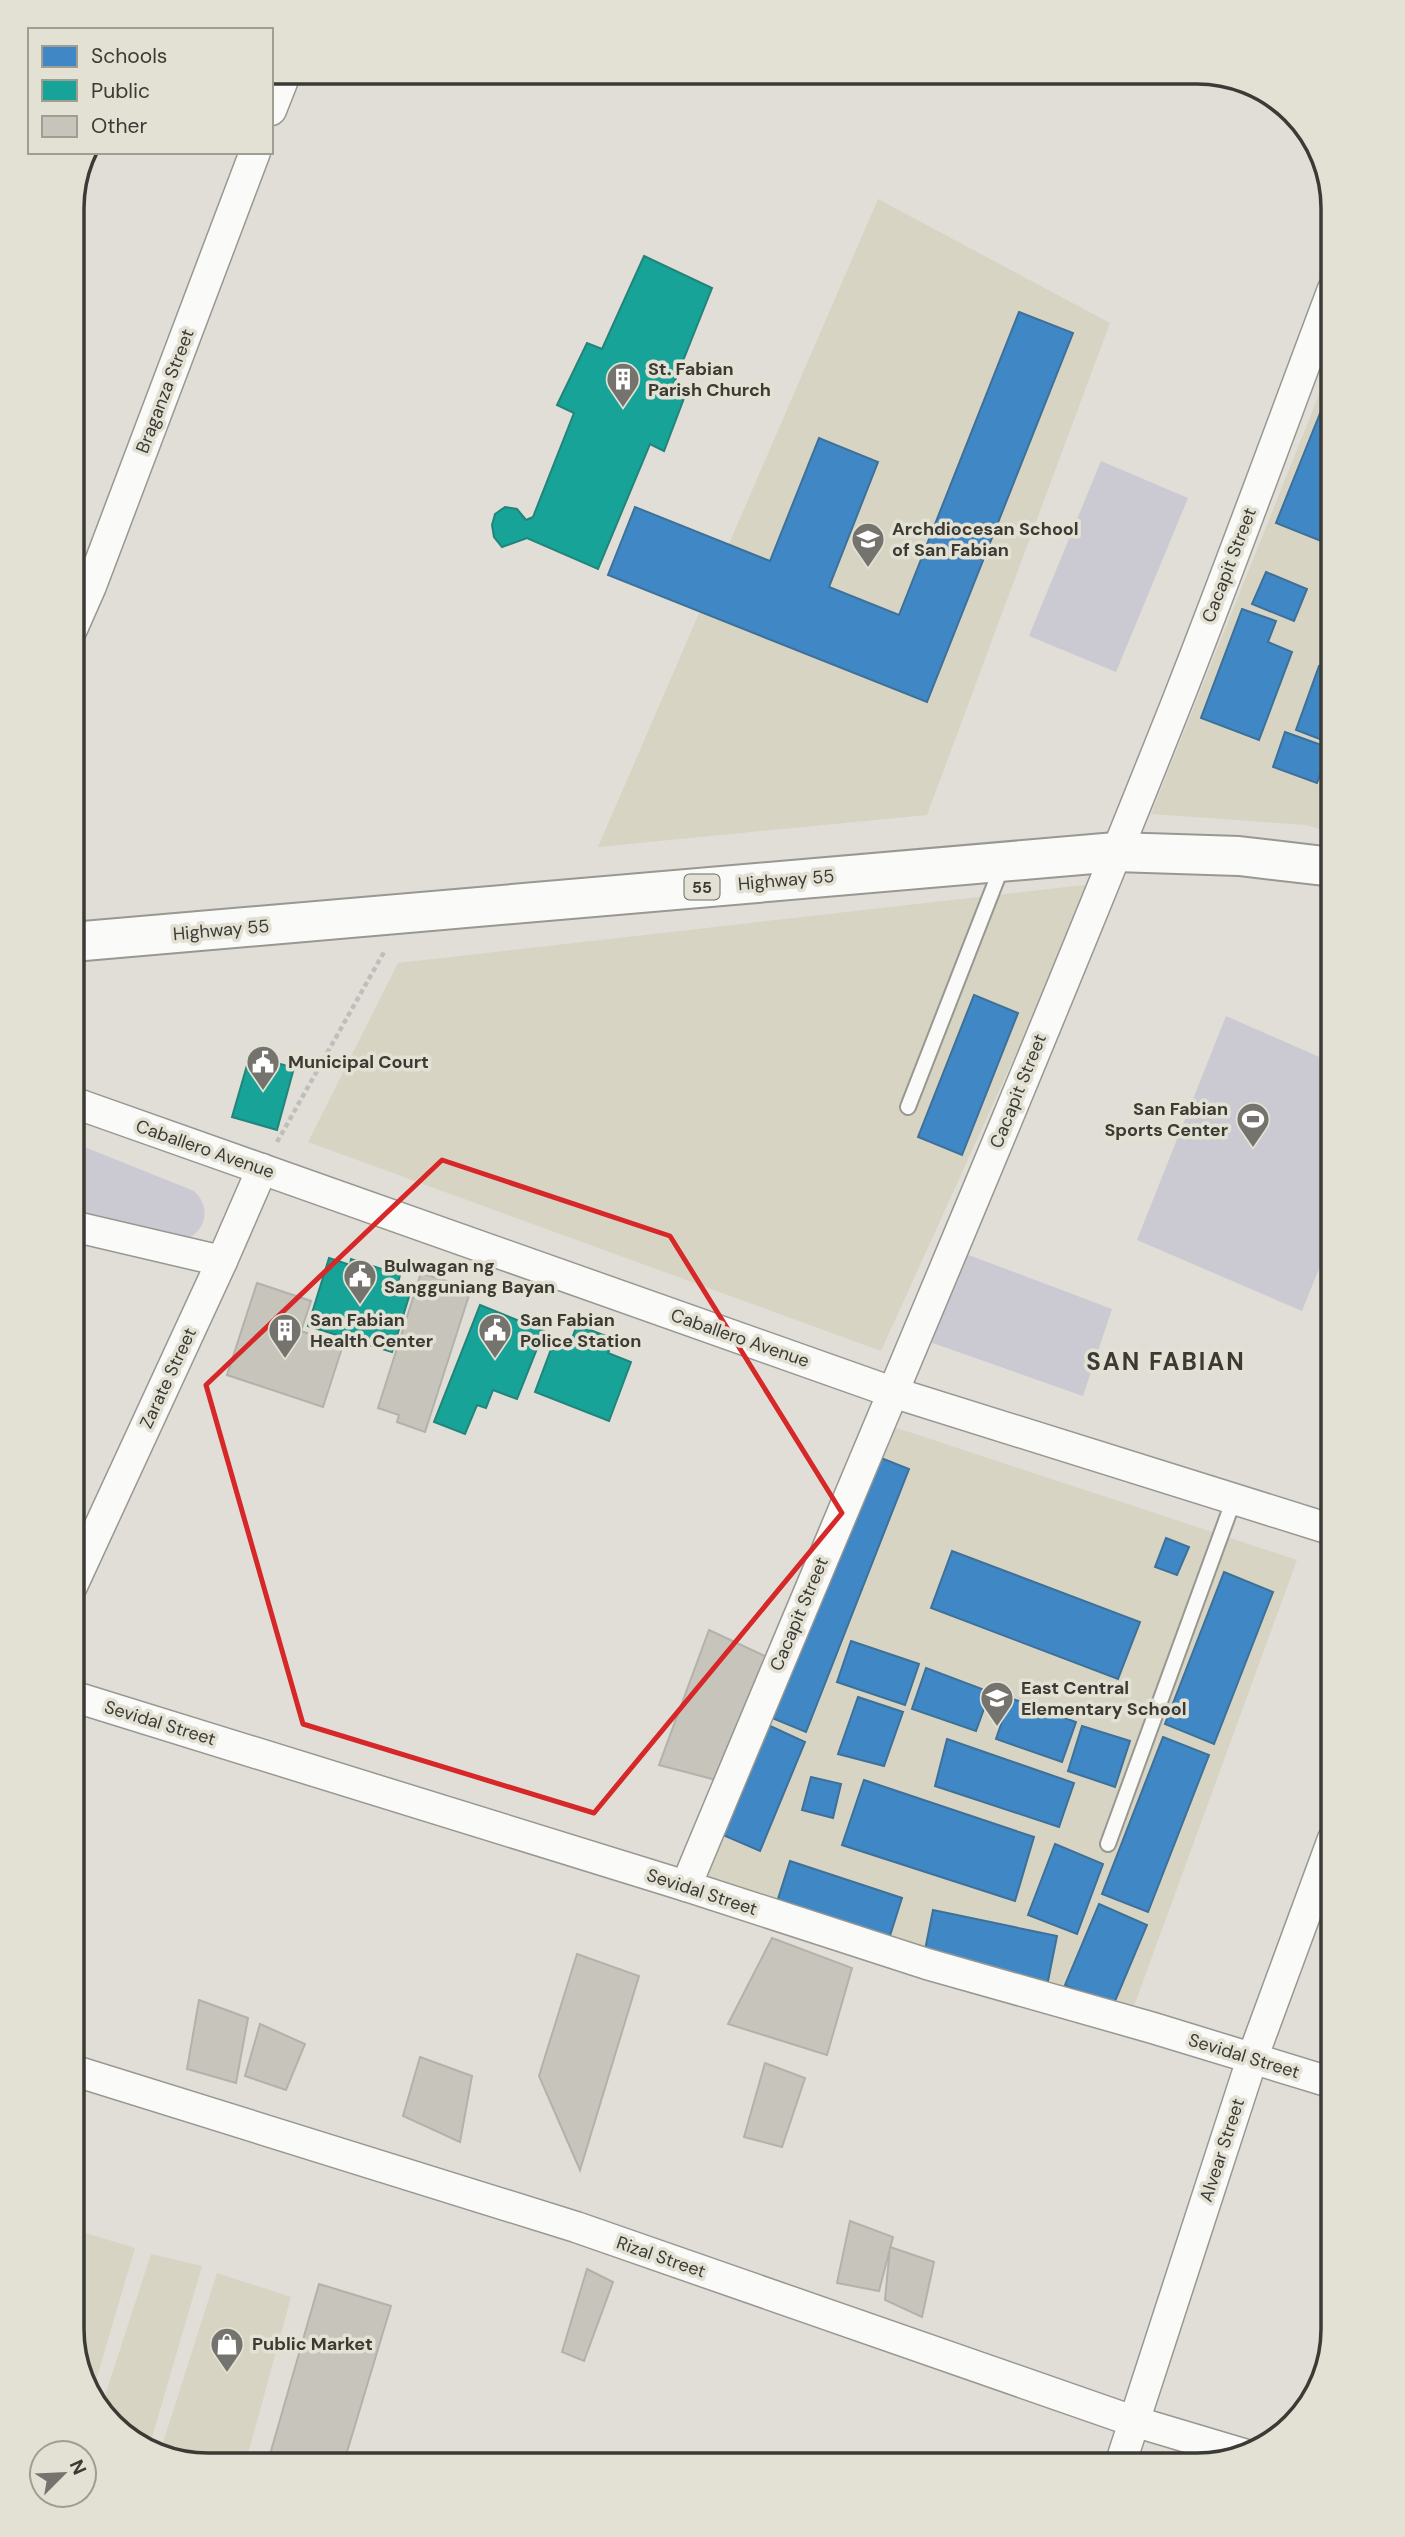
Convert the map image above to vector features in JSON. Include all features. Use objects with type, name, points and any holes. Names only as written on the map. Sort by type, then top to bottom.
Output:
[{"type":"highway","name":"Highway 55","points":[[84,941],[1116,852],[1239,856],[1321,866]]},
{"type":"street","points":[[273,104],[279,84]]},
{"type":"street","name":"Braganza Street","points":[[84,577],[254,154]]},
{"type":"street","name":"Cacapit Street","points":[[685,1886],[1004,1128],[1179,698],[1321,321]]},
{"type":"street","name":"Caballero Avenue","points":[[84,1106],[892,1392],[1321,1526]]},
{"type":"street","name":"Zarate Street","points":[[84,1560],[262,1169]]},
{"type":"street","points":[[84,1230],[222,1261]]},
{"type":"street","name":"Sevidal Street","points":[[84,1700],[927,1964],[1153,2028],[1321,2079]]},
{"type":"street","name":"Alvear Street","points":[[1124,2453],[1252,2059],[1321,1872]]},
{"type":"street","name":"Rizal Street","points":[[84,2074],[576,2227],[1133,2421],[1228,2449]]},
{"type":"lane","points":[[908,1107],[1004,862]]},
{"type":"lane","points":[[1108,1844],[1234,1499]]},
{"type":"path","points":[[262,1169],[405,914]]},
{"type":"highlighted area","points":[[442,1160],[670,1236],[842,1513],[594,1813],[303,1724],[206,1385]]},
{"type":"shaded area","name":"Archdiocesan School of San Fabian","points":[[878,199],[1110,323],[927,815],[598,847]]},
{"type":"shaded area","points":[[1321,390],[1321,829],[1306,825],[1151,814]]},
{"type":"shaded area","points":[[1101,461],[1188,498],[1116,672],[1029,636]]},
{"type":"shaded area","points":[[1093,884],[881,1351],[308,1142],[398,963]]},
{"type":"shaded area","name":"San Fabian Sports Center","points":[[1226,1016],[1321,1058],[1321,1264],[1302,1311],[1137,1240]]},
{"type":"shaded area","points":[[84,1147],[194,1191],[203,1204],[204,1218],[198,1230],[185,1240],[84,1218]]},
{"type":"shaded area","points":[[958,1251],[1112,1309],[1083,1396],[924,1340]]},
{"type":"shaded area","name":"East Central Elementary School","points":[[882,1423],[1297,1560],[1126,2028],[691,1897]]},
{"type":"shaded area","points":[[84,2233],[135,2248],[96,2382],[88,2361],[84,2337]]},
{"type":"shaded area","points":[[151,2254],[202,2266],[152,2439],[120,2417],[105,2397]]},
{"type":"shaded area","name":"Public Market","points":[[217,2273],[291,2297],[248,2453],[200,2453],[162,2445]]},
{"type":"building: Schools","points":[[1019,312],[1073,333],[927,702],[608,575],[635,507],[770,561],[819,438],[878,462],[829,587],[899,615]]},
{"type":"building: Schools","points":[[1321,411],[1321,541],[1276,523]]},
{"type":"building: Schools","points":[[1266,572],[1307,589],[1294,621],[1252,604]]},
{"type":"building: Schools","points":[[1242,609],[1276,621],[1268,642],[1292,652],[1259,740],[1201,718]]},
{"type":"building: Schools","points":[[1319,666],[1321,667],[1321,739],[1296,730]]},
{"type":"building: Schools","points":[[1285,732],[1321,745],[1321,772],[1317,783],[1273,767]]},
{"type":"building: Schools","points":[[974,995],[1018,1013],[962,1155],[918,1137]]},
{"type":"building: Schools","points":[[876,1456],[909,1469],[806,1732],[772,1718]]},
{"type":"building: Schools","points":[[1166,1538],[1189,1547],[1177,1575],[1155,1567]]},
{"type":"building: Schools","points":[[952,1551],[1140,1622],[1118,1679],[931,1608]]},
{"type":"building: Schools","points":[[1224,1572],[1273,1592],[1214,1744],[1165,1724]]},
{"type":"building: Schools","points":[[851,1641],[919,1664],[905,1705],[837,1682]]},
{"type":"building: Schools","points":[[926,1668],[990,1692],[976,1731],[912,1709]]},
{"type":"building: Schools","points":[[858,1697],[903,1712],[884,1766],[838,1754]]},
{"type":"building: Schools","points":[[1010,1698],[1076,1722],[1062,1762],[996,1739]]},
{"type":"building: Schools","points":[[768,1725],[805,1742],[760,1851],[723,1835]]},
{"type":"building: Schools","points":[[1082,1726],[1130,1741],[1115,1787],[1068,1771]]},
{"type":"building: Schools","points":[[1163,1737],[1209,1755],[1148,1912],[1102,1894]]},
{"type":"building: Schools","points":[[947,1739],[1074,1783],[1059,1827],[935,1786]]},
{"type":"building: Schools","points":[[811,1777],[841,1784],[833,1818],[802,1810]]},
{"type":"building: Schools","points":[[864,1780],[1034,1837],[1015,1901],[842,1845]]},
{"type":"building: Schools","points":[[1055,1844],[1103,1864],[1077,1934],[1028,1915]]},
{"type":"building: Schools","points":[[790,1861],[902,1898],[888,1942],[776,1905]]},
{"type":"building: Schools","points":[[1099,1904],[1147,1925],[1113,2006],[1065,1985]]},
{"type":"building: Schools","points":[[933,1910],[1057,1936],[1047,1986],[923,1960]]},
{"type":"building: Public","name":"St. Fabian Parish Church","points":[[644,256],[712,288],[673,386],[686,393],[664,451],[650,444],[598,569],[527,538],[502,547],[494,537],[492,525],[495,514],[505,507],[517,509],[526,520],[533,517],[574,413],[557,405],[587,343],[602,349]]},
{"type":"building: Public","name":"Municipal Court","points":[[250,1055],[294,1068],[277,1130],[232,1117]]},
{"type":"building: Public","name":"Bulwagan ng Sangguniang Bayan","points":[[329,1258],[350,1265],[351,1259],[400,1275],[398,1283],[412,1287],[392,1352],[308,1326]]},
{"type":"building: Public","name":"San Fabian Police Station","points":[[480,1305],[544,1331],[517,1399],[493,1390],[486,1408],[477,1405],[465,1434],[434,1422]]},
{"type":"building: Public","points":[[577,1325],[614,1339],[608,1353],[631,1362],[609,1421],[535,1392],[556,1336],[571,1341]]},
{"type":"building: Other","points":[[421,1273],[471,1289],[425,1432],[397,1422],[399,1415],[378,1408]]},
{"type":"building: Other","name":"San Fabian Health Center","points":[[257,1283],[311,1301],[301,1331],[343,1345],[323,1407],[227,1375]]},
{"type":"building: Other","points":[[709,1630],[767,1657],[716,1780],[659,1765]]},
{"type":"building: Other","points":[[772,1938],[852,1968],[827,2055],[728,2024]]},
{"type":"building: Other","points":[[577,1954],[639,1976],[580,2170],[539,2076]]},
{"type":"building: Other","points":[[199,2000],[248,2018],[236,2083],[187,2069]]},
{"type":"building: Other","points":[[260,2024],[305,2044],[286,2090],[245,2076]]},
{"type":"building: Other","points":[[420,2057],[472,2076],[460,2142],[403,2116]]},
{"type":"building: Other","points":[[765,2063],[805,2078],[782,2147],[744,2137]]},
{"type":"building: Other","points":[[850,2221],[893,2237],[879,2291],[837,2283]]},
{"type":"building: Other","points":[[890,2247],[934,2262],[922,2317],[885,2300]]},
{"type":"building: Other","points":[[587,2269],[613,2282],[584,2361],[562,2352]]},
{"type":"building: Other","points":[[319,2284],[391,2306],[347,2453],[270,2453]]},
{"type":"place","name":"St. Fabian Parish Church","points":[[623,409]]},
{"type":"place","name":"Archdiocesan School of San Fabian","points":[[868,569]]},
{"type":"place","name":"Municipal Court","points":[[263,1092]]},
{"type":"place","name":"San Fabian Sports Center","points":[[1253,1149]]},
{"type":"place","name":"Bulwagan ng Sangguniang Bayan","points":[[360,1306]]},
{"type":"place","name":"San Fabian Health Center","points":[[285,1360]]},
{"type":"place","name":"San Fabian Police Station","points":[[495,1360]]},
{"type":"place","name":"East Central Elementary School","points":[[997,1728]]},
{"type":"place","name":"Public Market","points":[[227,2374]]},
{"type":"district","name":"SAN FABIAN","points":[[1166,1362]]}]
